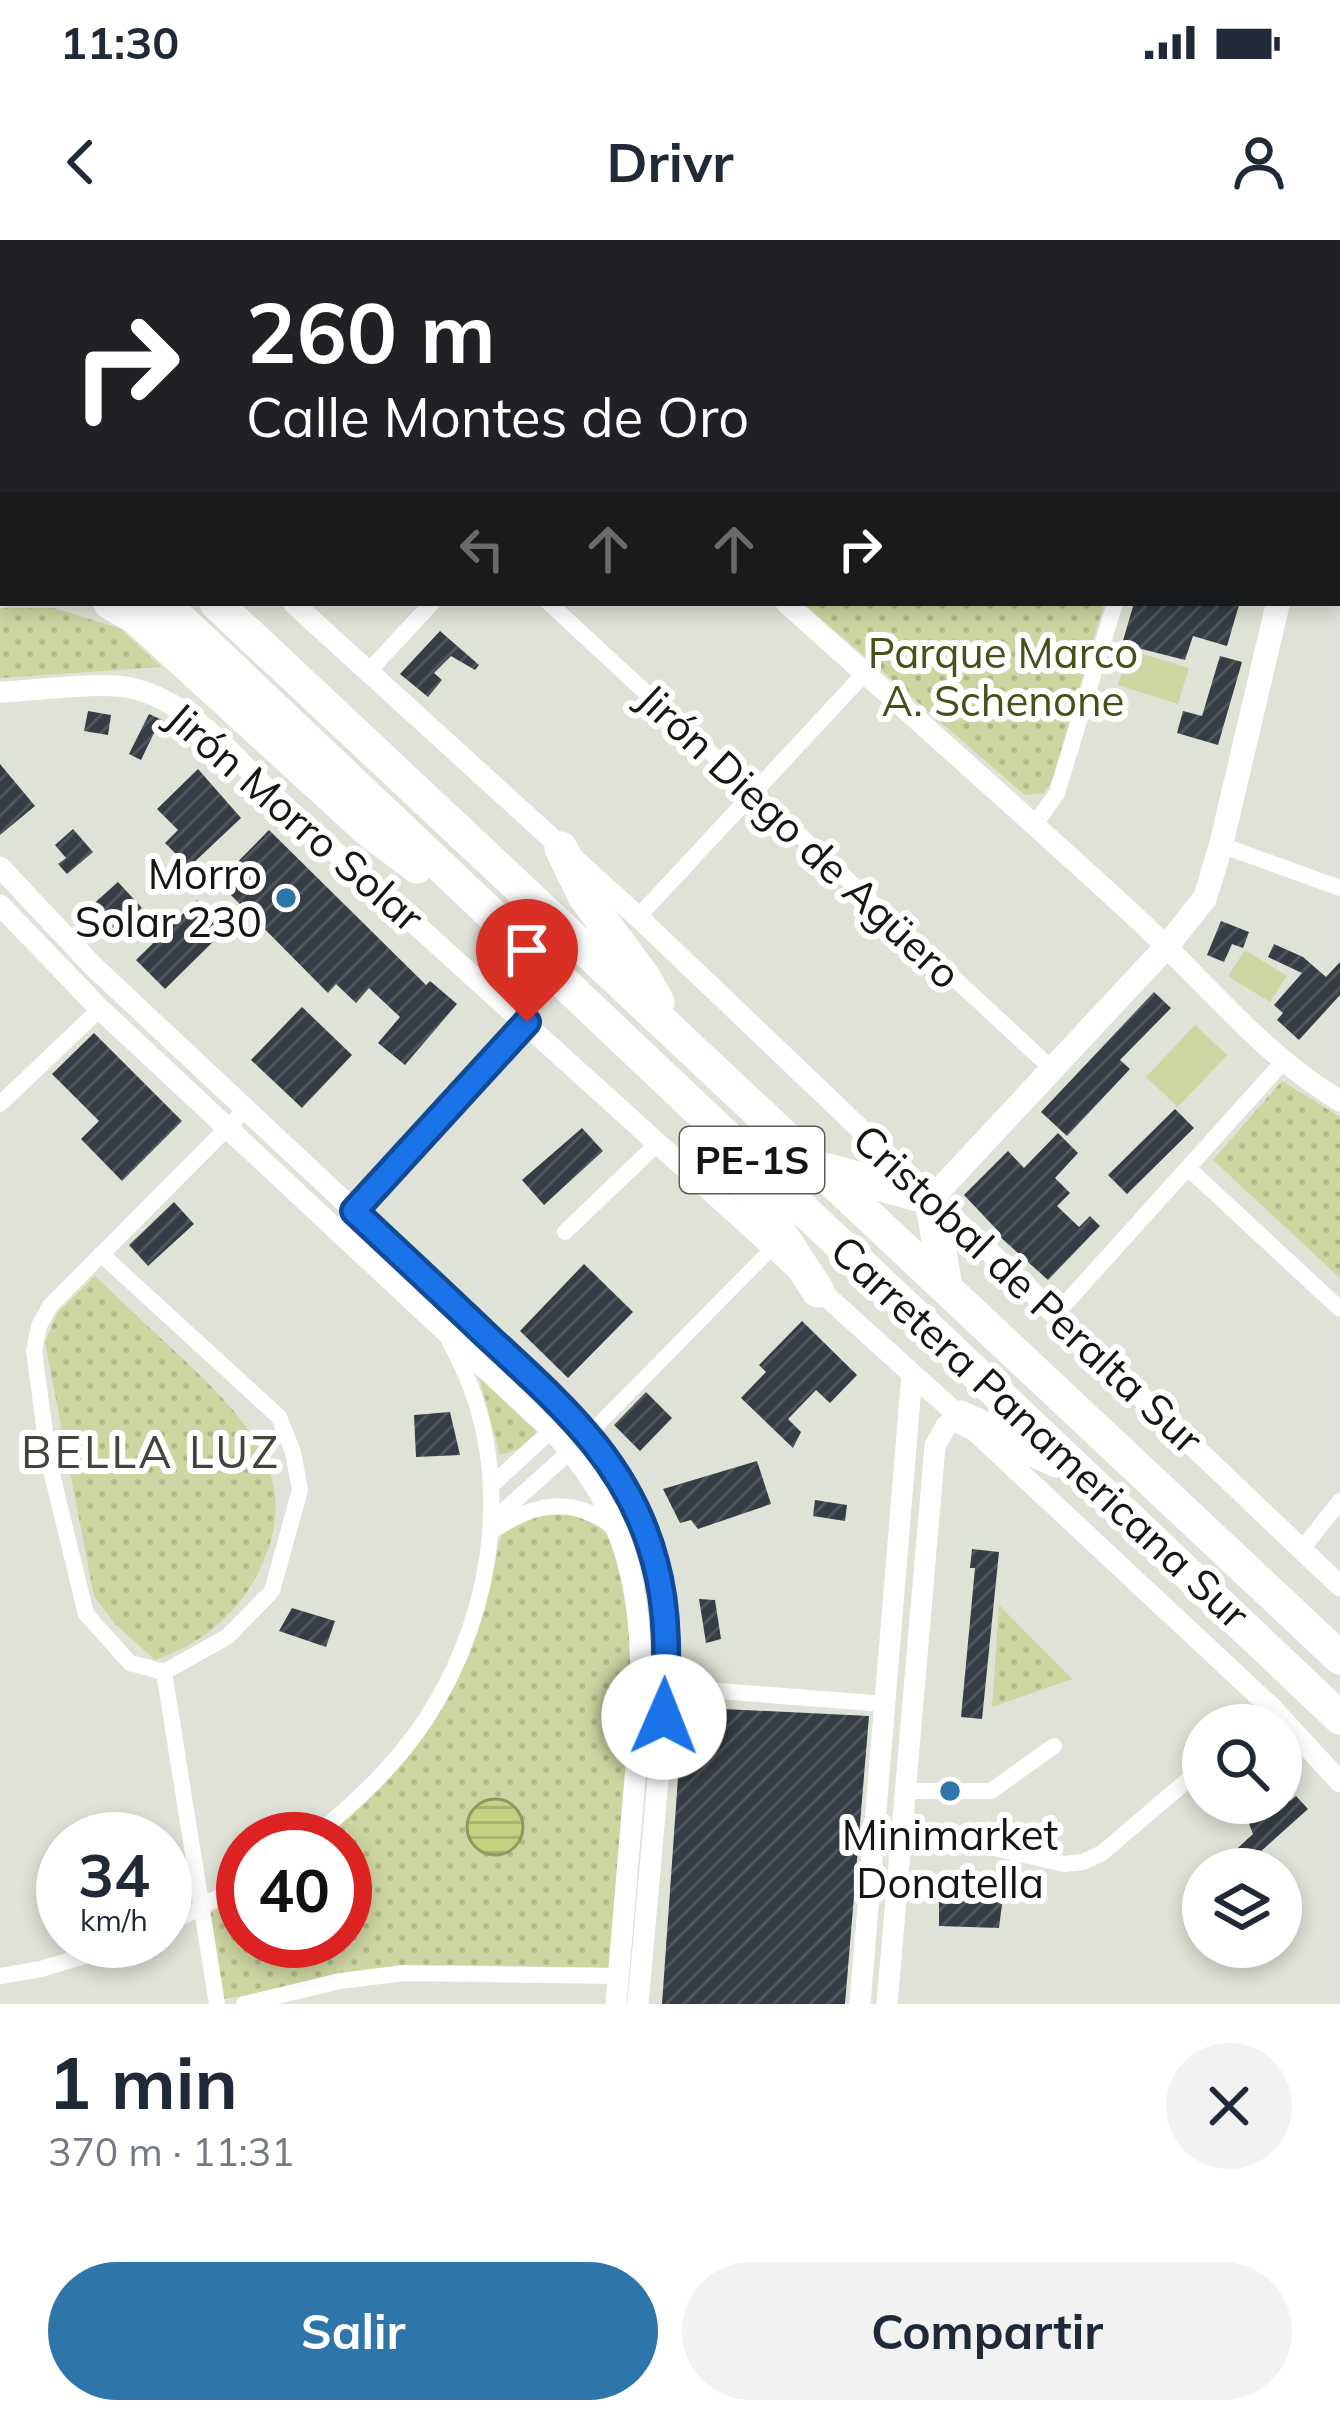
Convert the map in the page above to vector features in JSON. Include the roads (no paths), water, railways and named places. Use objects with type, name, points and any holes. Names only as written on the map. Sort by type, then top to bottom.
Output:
[{"type":"highway","points":[[115,606],[135,617],[368,830],[558,975],[597,1034],[758,1199],[818,1291]]},
{"type":"highway","name":"Carretera Panamericana Sur","points":[[166,606],[1340,1718]]},
{"type":"highway","name":"Carretera Panamericana Sur","points":[[218,606],[1340,1658]]},
{"type":"highway","points":[[561,848],[584,896],[644,977],[676,1036]]},
{"type":"highway","points":[[815,1166],[931,1199],[946,1287]]},
{"type":"highway","points":[[960,1418],[1082,1472]]},
{"type":"highway","points":[[1299,1618],[1340,1642]]},
{"type":"main road","points":[[931,1199],[1167,946],[1205,898],[1277,606]]},
{"type":"street","name":"Cristobal de Peralta Sur","points":[[296,606],[638,916],[1340,1586]]},
{"type":"street","points":[[368,672],[429,606]]},
{"type":"street","name":"Jirón Diego de Agüero","points":[[552,606],[1050,1067]]},
{"type":"street","points":[[789,606],[1167,946],[1282,1062],[1340,1101]]},
{"type":"street","points":[[1035,824],[1057,793],[1114,606]]},
{"type":"street","points":[[638,916],[864,674]]},
{"type":"street","name":"Jirón Morro Solar","points":[[0,692],[126,687],[160,698],[193,718],[1268,1704]]},
{"type":"street","points":[[1221,845],[1338,881]]},
{"type":"street","points":[[0,868],[93,966],[570,1413],[590,1433],[629,1496],[655,1558],[665,1621],[666,1686],[638,2004]]},
{"type":"street","points":[[0,905],[100,1009],[571,1450],[619,1531],[637,1598],[642,1684],[616,2004]]},
{"type":"street","points":[[0,1104],[100,1009]]},
{"type":"street","points":[[337,1230],[527,1022]]},
{"type":"street","points":[[1056,1314],[1282,1062]]},
{"type":"street","points":[[101,1253],[279,1417],[293,1452],[300,1490],[272,1591],[227,1637],[164,1672],[130,1663],[86,1614],[50,1462],[34,1352],[39,1326],[50,1306],[101,1253],[246,1109]]},
{"type":"street","points":[[566,1232],[658,1143]]},
{"type":"street","points":[[1189,1169],[1340,1309]]},
{"type":"street","points":[[492,1526],[772,1249]]},
{"type":"street","points":[[341,1812],[375,1781],[426,1720],[462,1646],[492,1526],[489,1449],[465,1370],[440,1327]]},
{"type":"street","points":[[860,2004],[912,1374]]},
{"type":"street","points":[[492,1486],[570,1413]]},
{"type":"street","points":[[909,1418],[926,1421],[935,1446]]},
{"type":"street","points":[[887,2004],[935,1446],[946,1426],[960,1418]]},
{"type":"street","points":[[1302,1549],[1340,1501]]},
{"type":"street","points":[[492,1526],[552,1507],[587,1509],[619,1531]]},
{"type":"street","points":[[164,1672],[217,2004]]},
{"type":"street","points":[[642,1684],[885,1705]]},
{"type":"street","name":"Jirón Morro Solar","points":[[1302,1741],[1340,1782]]},
{"type":"street","points":[[905,1791],[991,1791],[1054,1746]]},
{"type":"street","points":[[902,1827],[1064,1864],[1083,1862],[1102,1853],[1182,1785]]},
{"type":"street","points":[[192,1913],[216,1900]]},
{"type":"street","points":[[0,1976],[44,1968]]},
{"type":"street","points":[[244,2004],[340,1981],[404,1973],[619,1976]]},
{"type":"place","name":"Morro Solar 230","points":[[286,898]]},
{"type":"place","name":"Minimarket Donatella","points":[[950,1791]]},
{"type":"district","name":"BELLA LUZ","points":[[151,1452]]},
{"type":"park label","name":"Parque Marco A. Schenone","points":[[1003,677]]}]
